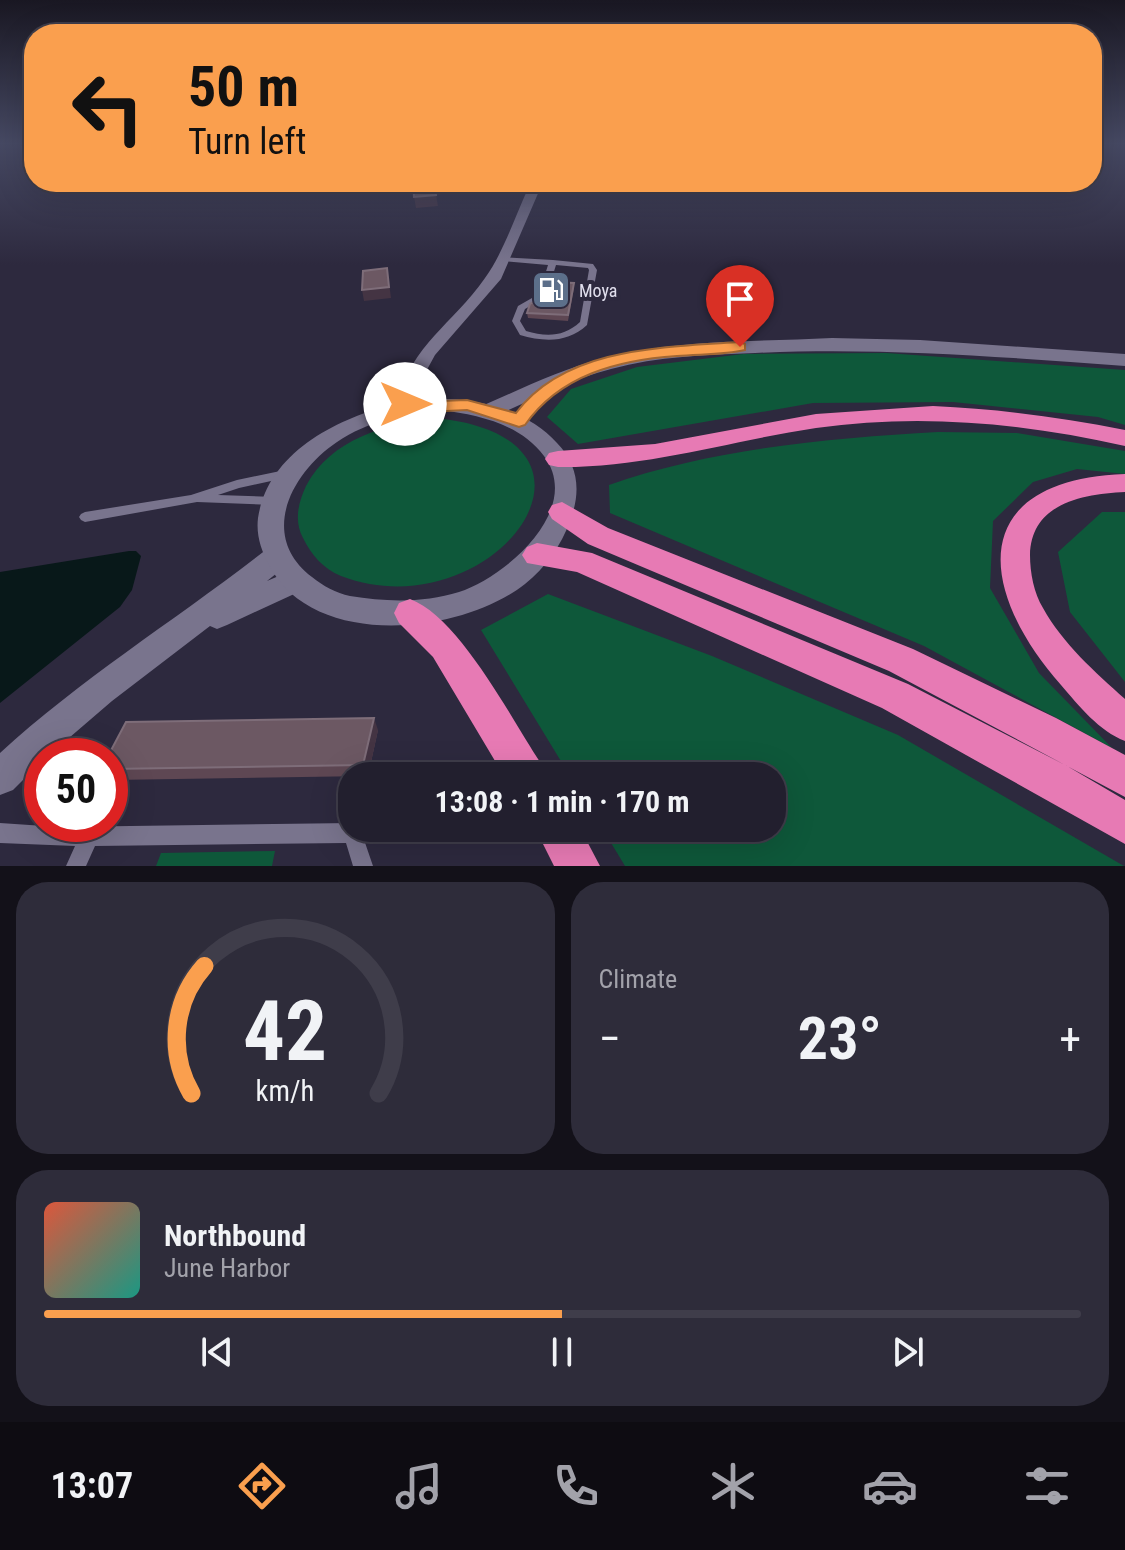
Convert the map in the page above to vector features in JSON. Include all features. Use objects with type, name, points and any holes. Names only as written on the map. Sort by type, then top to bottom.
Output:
[{"type":"highway","points":[[558,459],[623,456],[815,421],[890,414],[998,418],[1125,438]]},
{"type":"highway","points":[[1125,483],[1100,483],[1069,489],[1043,500],[1024,518],[1014,552],[1021,597],[1050,647],[1095,698],[1125,723]]},
{"type":"highway","points":[[562,512],[598,536],[901,660],[1043,731],[1125,777]]},
{"type":"highway","points":[[537,555],[581,561],[895,696],[1053,780],[1125,823]]},
{"type":"highway","points":[[410,613],[445,646],[517,762]]},
{"type":"highway","points":[[564,842],[578,866]]},
{"type":"main road","points":[[404,408],[413,377],[427,353],[493,279],[533,192]]},
{"type":"main road","points":[[491,410],[560,379],[621,360],[673,351],[740,347],[920,346],[1125,360]]},
{"type":"main road","points":[[422,364],[441,404]]},
{"type":"main road","points":[[519,421],[534,400],[560,379]]},
{"type":"main road","points":[[441,404],[491,410],[519,421],[542,438],[558,459],[565,484],[562,512],[553,534],[537,555],[495,588],[469,600],[410,613],[356,610],[322,599],[295,581],[277,557],[271,537],[275,501],[290,472],[328,437],[377,414],[441,404]]},
{"type":"main road","points":[[0,777],[32,745],[97,691],[277,557]]},
{"type":"main road","points":[[179,631],[295,581]]},
{"type":"lane","points":[[503,259],[553,262],[583,264],[593,270],[584,323],[576,331],[562,337],[530,336],[518,329],[518,316],[524,304],[543,295],[553,262]]},
{"type":"lane","points":[[85,517],[192,499],[237,484],[290,472]]},
{"type":"lane","points":[[192,499],[275,501]]},
{"type":"lane","points":[[0,833],[24,834]]},
{"type":"lane","points":[[128,836],[352,833],[363,866]]},
{"type":"lane","points":[[76,866],[87,842]]},
{"type":"green space","points":[[886,353],[1125,370],[1125,425],[1098,417],[953,402],[813,403],[578,444],[547,417],[571,389],[637,367],[743,354]]},
{"type":"green space","points":[[435,418],[495,433],[527,459],[534,492],[521,526],[491,556],[448,578],[397,586],[341,576],[329,569],[310,550],[299,525],[301,499],[317,470],[330,456],[361,437],[397,425]]},
{"type":"green space","points":[[938,432],[1017,433],[1125,451],[1125,474],[1077,469],[1033,482],[993,521],[990,588],[1039,673],[1112,748],[924,646],[610,513],[609,485],[688,462],[771,447]]},
{"type":"green space","points":[[1102,512],[1125,512],[1125,682],[1070,612],[1058,552]]},
{"type":"green space","points":[[548,594],[712,656],[898,735],[1124,866],[625,866],[610,842],[786,842],[786,762],[561,762],[481,630]]},
{"type":"green space","points":[[275,851],[272,866],[156,866],[161,853]]},
{"type":"shaded area","points":[[136,551],[141,556],[132,590],[120,607],[0,703],[0,572]]},
{"type":"building","points":[[414,192],[435,192],[436,195],[414,197]]},
{"type":"building","points":[[387,268],[389,287],[362,290],[363,271]]},
{"type":"building","points":[[552,282],[574,283],[568,315],[527,313],[530,304],[549,293]]},
{"type":"building","points":[[374,718],[364,762],[338,762],[338,765],[128,769],[128,738],[118,738],[126,722]]},
{"type":"place","name":"Moya","points":[[551,290]]},
{"type":"route","points":[[405,404],[404,408],[467,405],[519,421],[534,400],[560,379],[570,375],[609,363],[673,351],[740,347]]}]
